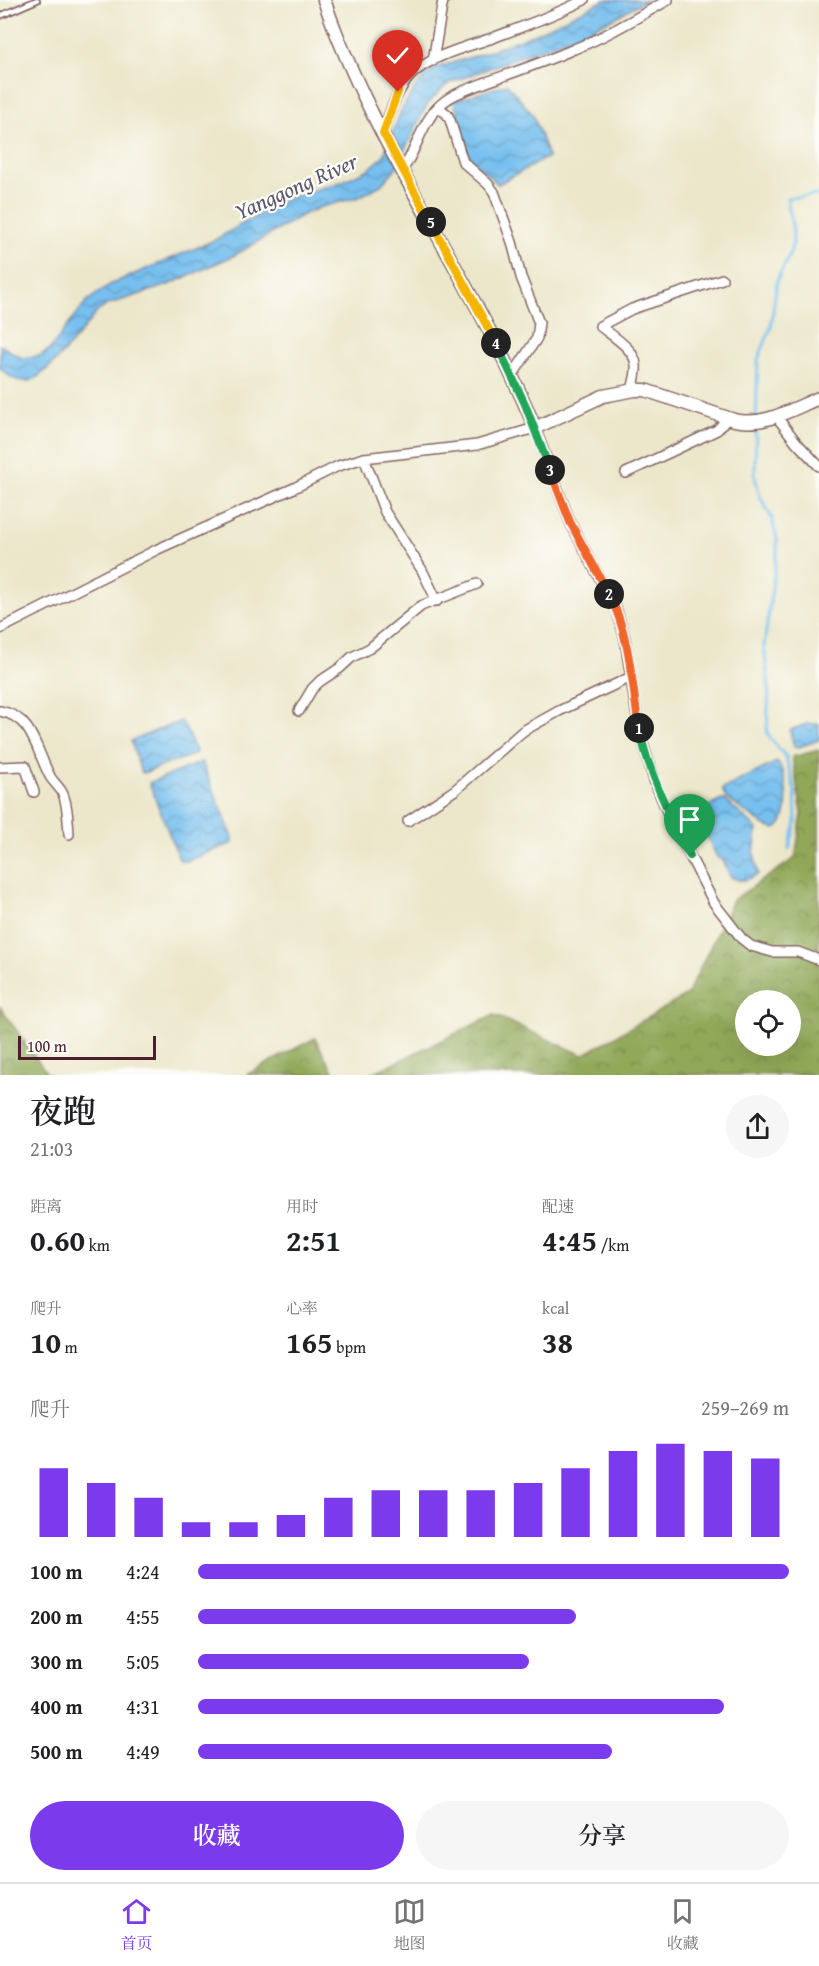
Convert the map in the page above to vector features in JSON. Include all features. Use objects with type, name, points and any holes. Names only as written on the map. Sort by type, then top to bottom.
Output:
[{"type":"street","points":[[324,0],[351,69],[512,376],[535,428],[570,522],[617,611],[625,639],[639,730],[654,780],[714,903],[736,933],[751,946],[772,952],[798,952],[819,960]]},
{"type":"street","points":[[433,61],[443,0]]},
{"type":"street","points":[[385,136],[398,92],[411,76],[433,61],[529,25],[584,0]]},
{"type":"street","points":[[402,167],[413,154],[425,124],[445,100],[593,41],[668,0]]},
{"type":"street","points":[[438,107],[447,114],[450,120],[463,162],[494,192],[512,242],[521,277],[539,323],[537,338],[512,376]]},
{"type":"street","points":[[632,390],[636,371],[633,356],[600,326],[632,309],[722,279]]},
{"type":"street","points":[[0,629],[158,549],[338,466],[364,458],[477,445],[535,428],[603,396],[632,390],[645,390],[741,422],[757,422],[819,398]]},
{"type":"street","points":[[776,416],[819,466]]},
{"type":"street","points":[[626,473],[717,430],[728,418]]},
{"type":"street","points":[[364,458],[385,512],[422,570],[437,601]]},
{"type":"street","points":[[299,711],[319,682],[352,657],[370,648],[422,606],[477,584]]},
{"type":"street","points":[[408,821],[455,790],[523,731],[631,677]]},
{"type":"street","points":[[0,711],[8,712],[29,729],[51,778],[63,793],[69,834]]},
{"type":"street","points":[[0,767],[25,766],[34,792]]},
{"type":"lane","points":[[0,16],[37,0]]},
{"type":"green space","points":[[819,750],[819,1075],[369,1075],[494,1015],[583,1055],[687,995],[733,900],[795,858],[802,813],[792,757]]},
{"type":"green space","points":[[0,1007],[48,1075],[0,1075]]},
{"type":"green space","points":[[315,1038],[335,1075],[246,1075]]},
{"type":"water","points":[[605,0],[646,0],[576,36],[449,83],[427,105],[395,169],[381,185],[359,197],[304,214],[235,255],[168,285],[107,305],[97,312],[65,351],[36,378],[20,381],[0,368],[0,345],[22,358],[40,356],[50,349],[86,302],[111,284],[215,240],[287,198],[341,182],[369,169],[383,157],[401,111],[414,90],[436,68],[488,52],[538,32]]},
{"type":"water","points":[[507,84],[533,115],[548,157],[498,184],[473,161],[468,153],[454,101]]},
{"type":"water","points":[[180,721],[196,751],[195,754],[144,773],[141,772],[131,741]]},
{"type":"water","points":[[807,724],[819,724],[819,740],[794,747],[790,730]]},
{"type":"water","points":[[202,762],[233,843],[186,861],[180,861],[149,783]]},
{"type":"water","points":[[777,762],[786,786],[786,808],[784,818],[775,829],[765,826],[726,798],[722,789]]},
{"type":"water","points":[[725,800],[757,829],[754,854],[758,874],[748,879],[741,880],[730,876],[724,861],[717,857],[707,837],[704,809]]},
{"type":"waterway","points":[[756,418],[758,360],[771,327],[777,280],[793,243],[787,198],[819,195]]},
{"type":"waterway","points":[[756,425],[755,477],[760,496],[772,519],[777,539],[764,646],[769,687],[767,732],[786,757],[795,792],[796,823],[789,849]]},
{"type":"route","points":[[398,92],[383,133],[504,357],[537,433],[563,507],[613,601],[625,639],[639,730],[649,765],[666,808],[690,856]]},
{"type":"water label","name":"Yanggong River","points":[[296,186]]}]
